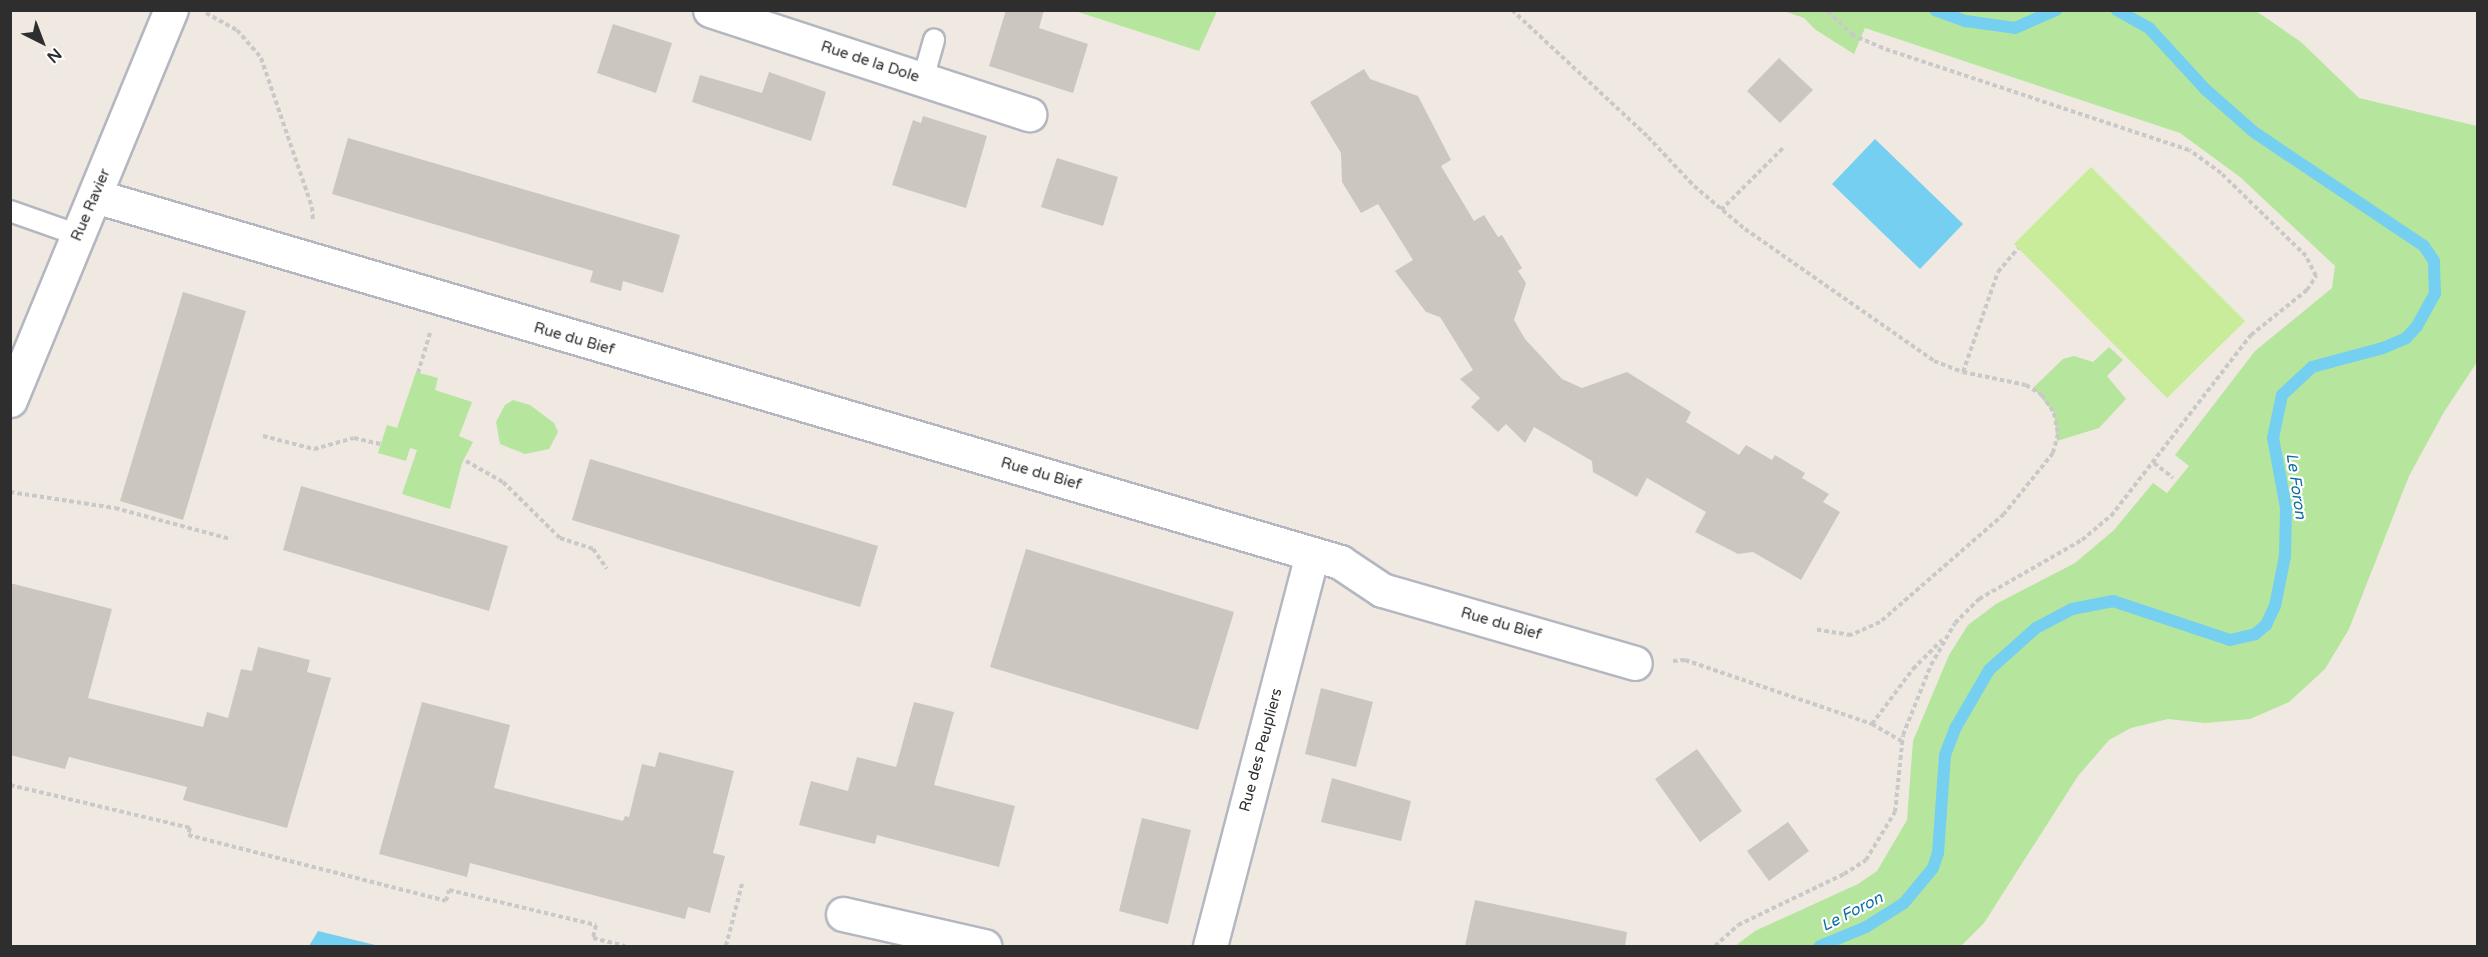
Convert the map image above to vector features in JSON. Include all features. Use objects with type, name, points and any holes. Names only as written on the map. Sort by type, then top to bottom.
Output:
[{"type":"street","name":"Rue Ravier","points":[[10,400],[171,10]]},
{"type":"street","name":"Rue de la Dole","points":[[710,10],[1029,114]]},
{"type":"street","name":"Rue du Bief","points":[[95,196],[301,259],[1340,562],[1382,590],[1635,663]]},
{"type":"street","name":"Rue des Peupliers","points":[[1210,946],[1312,554]]},
{"type":"street","points":[[843,914],[984,946]]},
{"type":"lane","points":[[923,79],[934,40]]},
{"type":"lane","points":[[10,211],[78,235]]},
{"type":"path","points":[[200,10],[237,30],[261,58],[312,207],[312,228],[301,259]]},
{"type":"path","points":[[1512,10],[1721,210],[1924,355],[1963,372],[2026,385],[2042,395],[2056,420],[2053,453],[2004,514],[1880,622],[1851,635],[1814,629]]},
{"type":"path","points":[[1826,10],[1853,35],[1883,48],[2189,150],[2221,173],[2306,256],[2316,276],[2314,282],[2251,335],[2154,463],[2103,524],[1970,606],[1944,638],[1913,669],[1872,724]]},
{"type":"path","points":[[1721,210],[1784,147]]},
{"type":"path","points":[[1963,372],[1998,272],[2018,248]]},
{"type":"path","points":[[263,436],[314,448],[354,438],[381,444]]},
{"type":"path","points":[[466,461],[503,482],[555,534],[592,549],[607,569]]},
{"type":"path","points":[[2154,463],[2172,478]]},
{"type":"path","points":[[10,492],[115,508],[231,539]]},
{"type":"path","points":[[1715,946],[1738,925],[1844,874],[1866,860],[1895,812],[1901,741],[1944,638]]},
{"type":"path","points":[[1635,663],[1685,660],[1872,724],[1901,741]]},
{"type":"path","points":[[10,785],[190,828],[188,835],[446,901],[449,890],[596,925],[593,938],[625,946]]},
{"type":"path","points":[[726,946],[742,884]]},
{"type":"green space","points":[[1075,11],[1217,11],[1199,51]]},
{"type":"green space","points":[[1784,11],[2256,11],[2301,42],[2359,98],[2477,126],[2477,362],[2444,412],[2409,476],[2349,629],[2325,669],[2289,702],[2250,719],[2205,723],[2168,719],[2131,728],[2109,740],[2078,776],[1984,923],[1961,946],[1735,946],[1755,931],[1858,884],[1877,871],[1907,820],[1913,741],[1949,655],[1968,625],[1996,604],[2075,563],[2114,530],[2153,483],[2167,493],[2189,466],[2175,455],[2255,351],[2332,288],[2335,266],[2240,177],[2180,133],[1865,28],[1854,54],[1816,30],[1804,18]]},
{"type":"green space","points":[[2091,167],[2245,321],[2167,398],[2014,244]]},
{"type":"green space","points":[[2109,347],[2123,360],[2107,376],[2126,399],[2099,428],[2057,441],[2054,413],[2033,388],[2063,359],[2074,356],[2093,362]]},
{"type":"green space","points":[[416,372],[438,378],[435,390],[472,402],[459,436],[473,442],[462,463],[450,509],[402,494],[417,450],[410,448],[406,461],[378,453],[387,425],[397,428]]},
{"type":"green space","points":[[513,400],[530,405],[554,423],[558,432],[549,449],[525,454],[500,444],[496,422],[505,405]]},
{"type":"water","points":[[1875,139],[1963,224],[1920,269],[1832,184]]},
{"type":"water","points":[[318,931],[375,945],[309,946]]},
{"type":"building","points":[[1006,10],[1044,10],[1039,28],[1088,44],[1073,93],[989,66]]},
{"type":"building","points":[[613,24],[672,43],[656,93],[597,73]]},
{"type":"building","points":[[1779,58],[1813,90],[1780,123],[1747,91]]},
{"type":"building","points":[[1364,69],[1370,79],[1418,96],[1451,160],[1441,166],[1474,221],[1484,215],[1498,237],[1502,235],[1522,268],[1518,271],[1526,283],[1514,320],[1525,339],[1562,379],[1582,388],[1627,372],[1691,412],[1686,422],[1739,455],[1746,445],[1772,460],[1775,455],[1805,473],[1802,478],[1829,494],[1823,502],[1840,512],[1801,580],[1753,552],[1738,554],[1695,532],[1706,512],[1647,478],[1637,497],[1593,472],[1592,461],[1534,427],[1525,443],[1506,424],[1498,432],[1471,407],[1480,398],[1460,379],[1473,370],[1440,317],[1426,312],[1395,271],[1413,260],[1378,204],[1361,213],[1342,182],[1341,153],[1310,102]]},
{"type":"building","points":[[769,72],[826,92],[811,141],[692,102],[700,75],[762,93]]},
{"type":"building","points":[[923,116],[987,136],[966,208],[892,185],[913,120],[921,123]]},
{"type":"building","points":[[348,138],[680,235],[663,293],[623,281],[621,291],[590,282],[593,271],[332,194]]},
{"type":"building","points":[[1057,158],[1118,177],[1103,226],[1041,207]]},
{"type":"building","points":[[183,292],[246,311],[183,520],[120,501]]},
{"type":"building","points":[[590,459],[878,546],[860,607],[572,520]]},
{"type":"building","points":[[301,486],[508,546],[489,611],[283,550]]},
{"type":"building","points":[[1026,549],[1234,612],[1198,730],[990,667]]},
{"type":"building","points":[[10,583],[112,609],[88,698],[203,727],[207,712],[228,718],[241,669],[252,671],[258,647],[310,660],[307,672],[331,678],[287,828],[183,800],[187,787],[69,757],[65,769],[10,755]]},
{"type":"building","points":[[1321,688],[1373,702],[1356,767],[1305,754]]},
{"type":"building","points":[[422,702],[510,725],[494,788],[623,821],[625,816],[629,817],[642,764],[655,767],[659,752],[734,771],[713,853],[725,856],[710,913],[688,907],[685,919],[470,863],[467,877],[379,854]]},
{"type":"building","points":[[914,702],[954,712],[934,785],[1015,806],[999,867],[877,835],[875,844],[799,825],[811,781],[848,791],[857,757],[896,767]]},
{"type":"building","points":[[1697,749],[1742,811],[1700,842],[1655,779]]},
{"type":"building","points":[[1332,778],[1411,801],[1401,841],[1321,822]]},
{"type":"building","points":[[1142,818],[1191,830],[1168,924],[1119,911]]},
{"type":"building","points":[[1788,822],[1809,851],[1769,881],[1747,851]]},
{"type":"building","points":[[1475,900],[1627,932],[1625,946],[1465,946]]},
{"type":"waterway","name":"Le Foron","points":[[1935,10],[1966,21],[2015,28],[2056,10]]},
{"type":"waterway","name":"Le Foron","points":[[1820,946],[1866,927],[1904,903],[1933,868],[1938,853],[1945,755],[1956,727],[1989,670],[2036,628],[2072,609],[2113,601],[2230,640],[2255,634],[2266,625],[2275,606],[2285,556],[2286,508],[2273,438],[2282,395],[2312,367],[2383,348],[2406,338],[2417,326],[2435,294],[2434,261],[2424,246],[2255,133],[2206,90],[2149,28],[2117,10]]}]
